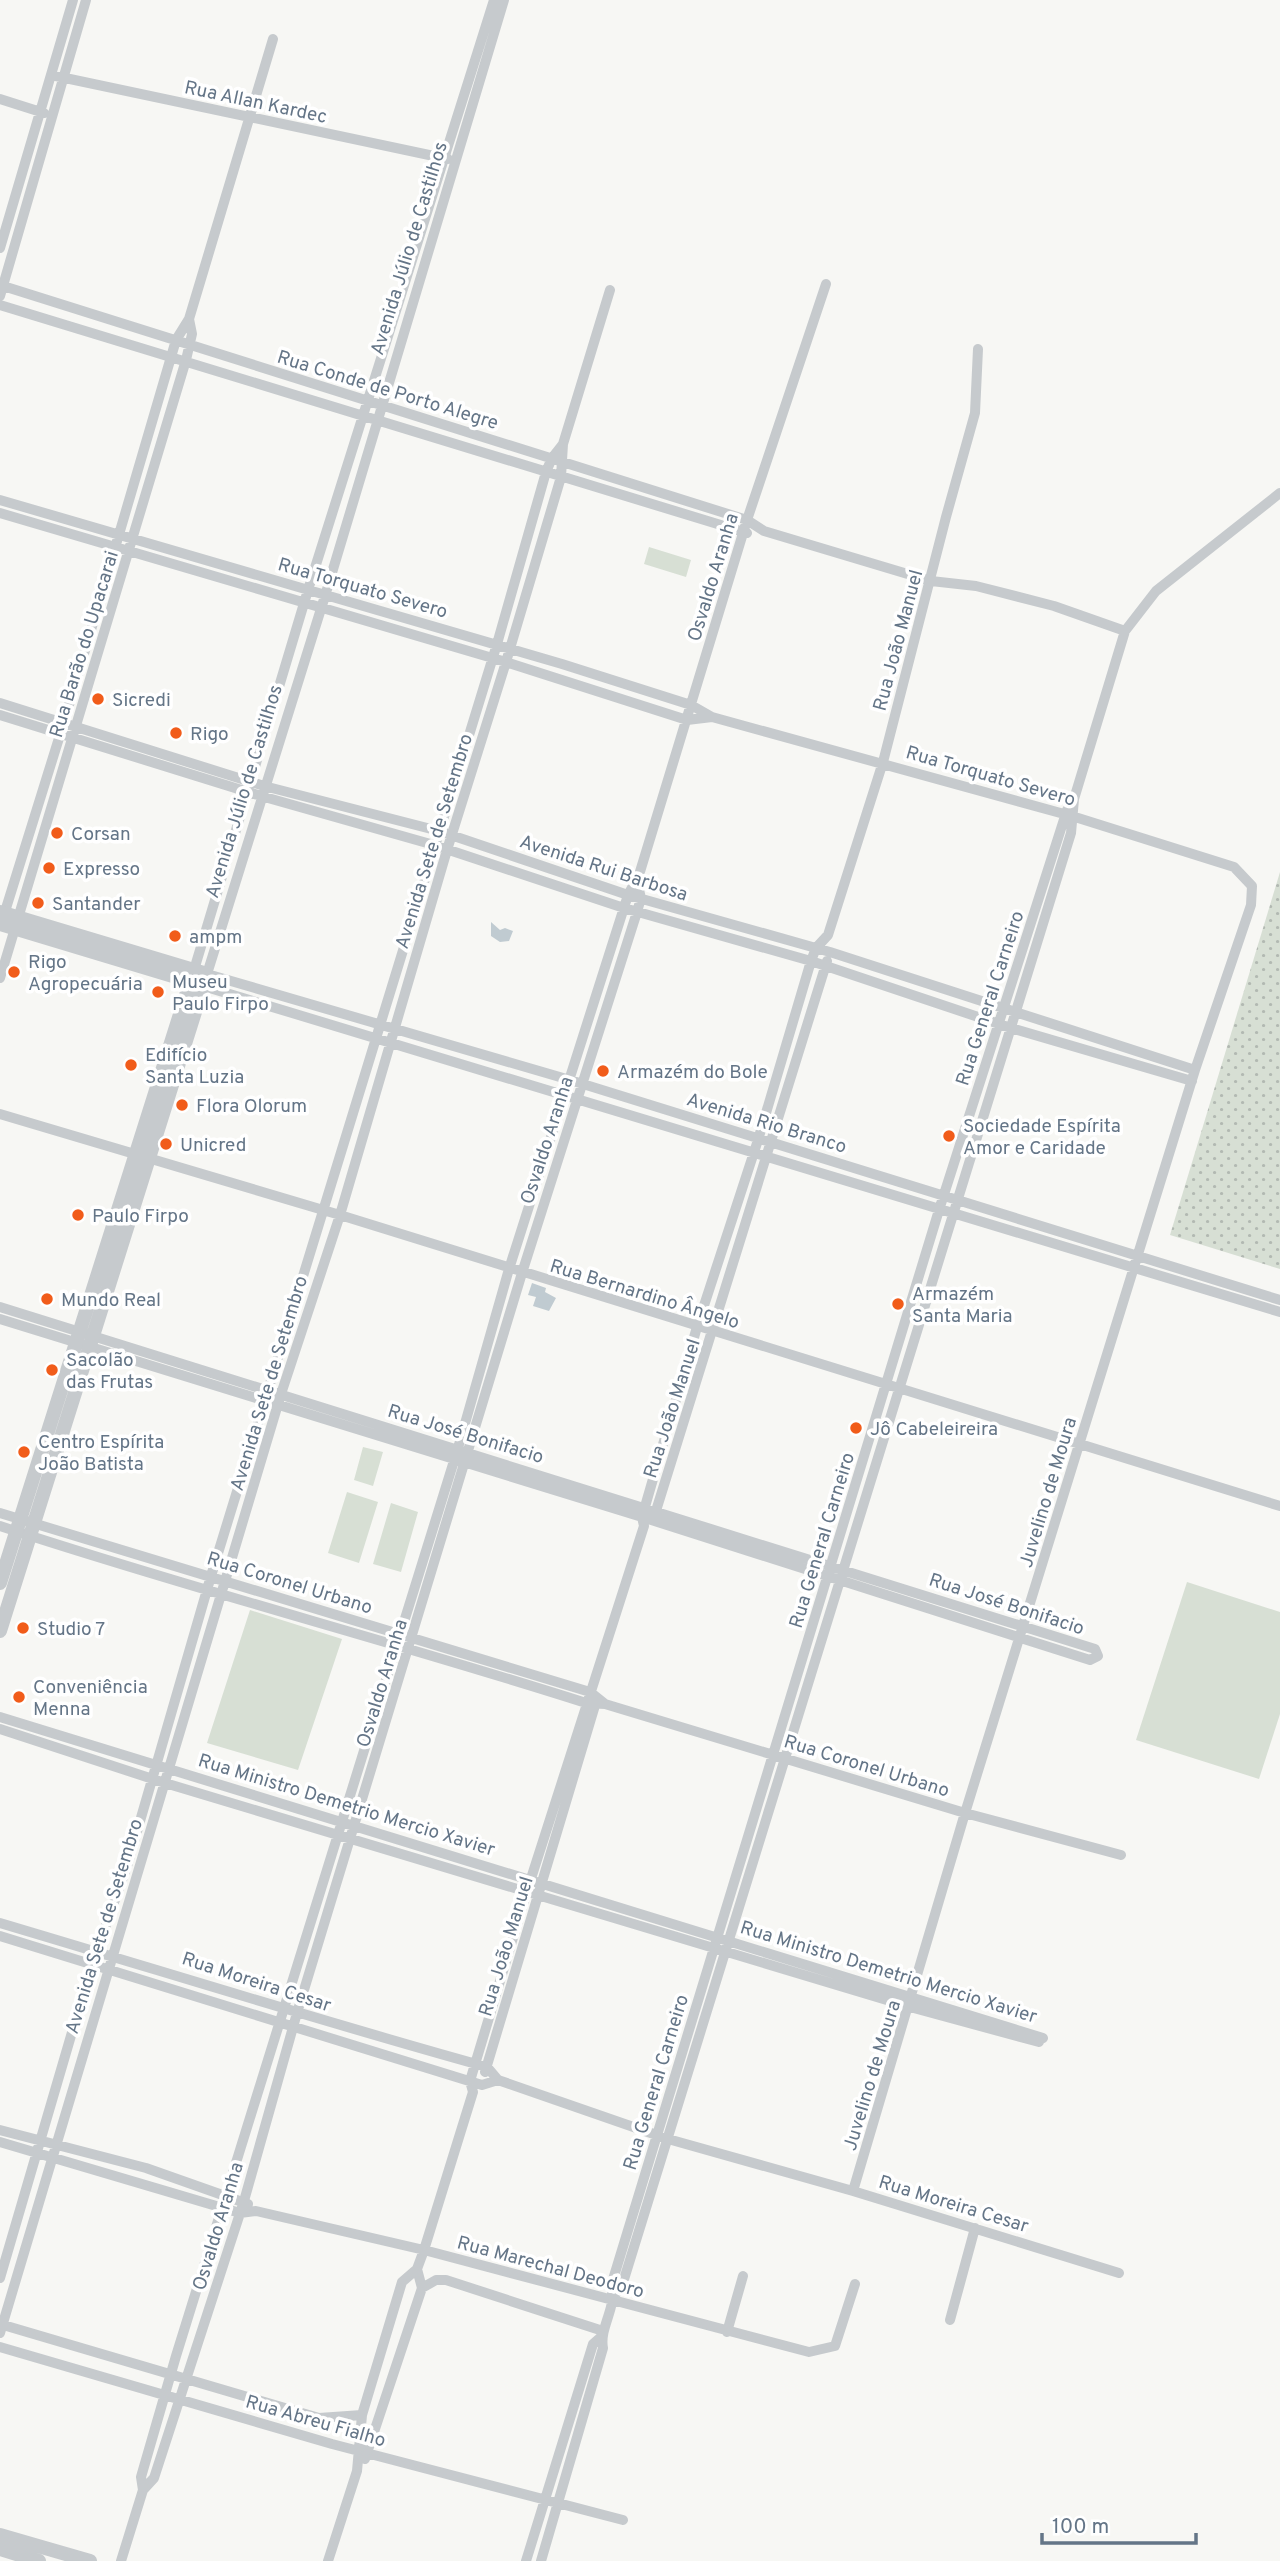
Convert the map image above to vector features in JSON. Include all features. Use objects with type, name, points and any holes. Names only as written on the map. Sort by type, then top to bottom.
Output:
[{"type":"street","points":[[0,247],[73,0]]},
{"type":"street","points":[[1,289],[86,0]]},
{"type":"street","name":"Avenida Júlio de Castilhos","points":[[489,30],[494,0]]},
{"type":"street","name":"Avenida Júlio de Castilhos","points":[[198,978],[208,923],[308,590],[403,287],[489,30],[503,0]]},
{"type":"street","name":"Rua Barão do Upacarai","points":[[0,978],[7,920],[60,734],[176,340],[189,319],[273,39]]},
{"type":"street","name":"Rua Allan Kardec","points":[[51,75],[448,159]]},
{"type":"street","points":[[0,99],[52,116]]},
{"type":"street","name":"Avenida Júlio de Castilhos","points":[[0,1631],[25,1527],[140,1158],[198,978],[221,927],[325,596],[415,290],[448,159]]},
{"type":"street","points":[[18,185],[31,190]]},
{"type":"street","name":"Osvaldo Aranha","points":[[121,2561],[143,2490],[154,2478],[201,2337],[412,1642],[509,1269],[628,895],[637,882],[747,520],[826,285]]},
{"type":"street","points":[[403,287],[415,290]]},
{"type":"street","name":"Rua Conde de Porto Alegre","points":[[1,289],[190,343],[380,406],[614,477],[747,520],[764,531],[931,581],[976,586],[1054,606],[1125,631]]},
{"type":"street","name":"Avenida Sete de Setembro","points":[[0,2280],[92,1964],[127,1866],[211,1576],[493,658],[546,472],[552,458],[563,444],[610,290]]},
{"type":"street","name":"Rua Conde de Porto Alegre","points":[[0,305],[743,533],[764,531]]},
{"type":"street","points":[[90,332],[97,315]]},
{"type":"street","name":"Rua Barão do Upacarai","points":[[7,920],[75,732],[186,360],[190,343],[189,319]]},
{"type":"street","name":"Rua João Manuel","points":[[648,1516],[685,1421],[714,1333],[830,952],[828,935],[883,762],[975,414],[978,349]]},
{"type":"street","points":[[272,387],[278,373]]},
{"type":"street","points":[[460,446],[466,432]]},
{"type":"street","name":"Avenida Sete de Setembro","points":[[1,2327],[279,1400],[340,1215],[447,850],[506,662],[565,462],[563,444]]},
{"type":"street","points":[[145,450],[158,453]]},
{"type":"street","points":[[609,491],[614,477]]},
{"type":"street","points":[[1125,631],[1156,591],[1280,494]]},
{"type":"street","name":"Rua Torquato Severo","points":[[0,500],[49,514],[117,541],[129,550],[256,590],[493,658],[687,719],[712,717]]},
{"type":"street","name":"Rua Torquato Severo","points":[[0,513],[117,541],[132,538],[325,596],[410,618],[691,705],[712,717],[1069,815],[1234,867],[1252,886]]},
{"type":"street","points":[[46,526],[49,514]]},
{"type":"street","points":[[256,590],[260,576]]},
{"type":"street","points":[[510,600],[523,604]]},
{"type":"street","points":[[405,633],[410,618]]},
{"type":"street","name":"Rua General Carneiro","points":[[836,1572],[858,1523],[944,1247],[1011,1028],[1010,1012],[1125,631]]},
{"type":"street","points":[[88,641],[101,645]]},
{"type":"street","points":[[557,678],[562,664]]},
{"type":"street","points":[[77,678],[90,682]]},
{"type":"street","name":"Avenida Rui Barbosa","points":[[0,703],[64,722],[75,732],[262,791],[439,831],[628,895],[830,952],[1107,1042],[1193,1075]]},
{"type":"street","name":"Avenida Rui Barbosa","points":[[0,715],[60,734],[75,732]]},
{"type":"street","name":"Avenida Rui Barbosa","points":[[307,803],[624,908],[811,961],[1011,1028],[1102,1055],[1193,1075]]},
{"type":"street","points":[[234,836],[247,840]]},
{"type":"street","points":[[491,864],[496,850]]},
{"type":"street","name":"Osvaldo Aranha","points":[[143,2490],[141,2477],[165,2391],[224,2208],[398,1638],[522,1273],[637,912],[641,898],[637,882]]},
{"type":"street","name":"Juvelino de Moura","points":[[853,2190],[911,2003],[965,1813],[1193,1075],[1251,905],[1252,886]]},
{"type":"street","name":"Avenida Rio Branco","points":[[7,920],[101,947],[390,1041],[666,1125],[756,1145]]},
{"type":"street","points":[[718,935],[722,922]]},
{"type":"street","points":[[208,923],[221,927]]},
{"type":"street","name":"Rua João Manuel","points":[[506,1984],[530,1880],[562,1798],[595,1698],[648,1516],[671,1417],[697,1327],[756,1145],[811,961],[816,948],[828,935]]},
{"type":"street","name":"Avenida Rio Branco","points":[[198,978],[380,1024],[583,1084],[671,1112],[853,1182],[1134,1270],[1280,1300]]},
{"type":"street","points":[[914,996],[918,982]]},
{"type":"street","name":"Rua General Carneiro","points":[[684,2067],[702,2029],[760,1842],[768,1795],[836,1572],[846,1518],[901,1332],[999,1024],[1010,1012]]},
{"type":"street","points":[[1102,1055],[1107,1042]]},
{"type":"street","points":[[450,1059],[454,1046]]},
{"type":"street","points":[[779,1070],[792,1075]]},
{"type":"street","points":[[971,1111],[984,1115]]},
{"type":"street","points":[[666,1125],[671,1112]]},
{"type":"street","name":"Rua Bernardino Ângelo","points":[[0,1114],[140,1158],[340,1215],[714,1333],[1280,1506]]},
{"type":"street","name":"Avenida Rio Branco","points":[[770,1150],[857,1169],[944,1195],[1138,1257],[1280,1312]]},
{"type":"street","points":[[853,1182],[857,1169]]},
{"type":"street","points":[[734,1213],[749,1217]]},
{"type":"street","points":[[1034,1239],[1038,1225]]},
{"type":"street","points":[[929,1243],[944,1247]]},
{"type":"street","points":[[916,1284],[931,1289]]},
{"type":"street","name":"Rua José Bonifacio","points":[[0,1307],[29,1322]]},
{"type":"street","name":"Rua José Bonifacio","points":[[0,1319],[29,1322],[461,1456],[559,1480],[648,1516]]},
{"type":"street","points":[[901,1332],[916,1337]]},
{"type":"street","points":[[671,1417],[685,1421]]},
{"type":"street","points":[[874,1424],[887,1431]]},
{"type":"street","name":"Rua José Bonifacio","points":[[461,1456],[555,1492],[648,1516],[836,1572],[1022,1632],[1090,1660],[1098,1656],[1095,1649],[1022,1632]]},
{"type":"street","points":[[859,1476],[871,1480]]},
{"type":"street","points":[[555,1492],[559,1480]]},
{"type":"street","name":"Rua Coronel Urbano","points":[[0,1513],[77,1550],[221,1595],[412,1642],[965,1813],[1121,1855]]},
{"type":"street","points":[[846,1518],[858,1523]]},
{"type":"street","name":"Rua Coronel Urbano","points":[[0,1526],[25,1527],[80,1538],[226,1580],[398,1638]]},
{"type":"street","name":"Avenida Júlio de Castilhos","points":[[0,1583],[25,1527]]},
{"type":"street","points":[[77,1550],[80,1538]]},
{"type":"street","name":"Rua Ministro Demetrio Mercio Xavier","points":[[0,1717],[165,1783],[351,1836],[527,1891],[541,1889]]},
{"type":"street","name":"Rua Ministro Demetrio Mercio Xavier","points":[[0,1729],[170,1768],[530,1880],[541,1889],[911,2003],[1043,2041],[1043,2035],[911,2003]]},
{"type":"street","name":"Rua General Carneiro","points":[[526,2561],[575,2400],[603,2348],[603,2332],[612,2301],[621,2289],[626,2255],[684,2067],[691,2024],[748,1838],[768,1795]]},
{"type":"street","name":"Rua João Manuel","points":[[357,2471],[362,2415],[402,2282],[417,2269],[424,2250],[506,1984],[541,1889],[562,1798]]},
{"type":"street","points":[[748,1838],[760,1842]]},
{"type":"street","points":[[127,1866],[139,1870]]},
{"type":"street","points":[[734,1882],[746,1887]]},
{"type":"street","name":"Rua Moreira Cesar","points":[[0,1923],[156,1968],[297,2014],[481,2065]]},
{"type":"street","name":"Rua Moreira Cesar","points":[[0,1936],[152,1981],[475,2086]]},
{"type":"street","points":[[42,1949],[46,1936]]},
{"type":"street","points":[[152,1981],[156,1968]]},
{"type":"street","points":[[703,1984],[715,1988]]},
{"type":"street","points":[[691,2024],[702,2029]]},
{"type":"street","points":[[376,2052],[382,2037]]},
{"type":"street","points":[[66,2053],[81,2058]]},
{"type":"street","points":[[481,2065],[498,2080]]},
{"type":"street","points":[[475,2086],[498,2080]]},
{"type":"street","name":"Rua Moreira Cesar","points":[[498,2080],[663,2137],[853,2190],[1119,2273]]},
{"type":"street","points":[[253,2111],[268,2116]]},
{"type":"street","name":"Rua Marechal Deodoro","points":[[0,2130],[39,2143],[146,2168],[244,2201],[256,2211]]},
{"type":"street","name":"Rua Marechal Deodoro","points":[[0,2142],[50,2159],[141,2181],[240,2213],[256,2211],[424,2250],[566,2290],[809,2352],[835,2346],[855,2284]]},
{"type":"street","points":[[141,2181],[146,2168]]},
{"type":"street","points":[[24,2197],[38,2202]]},
{"type":"street","points":[[950,2320],[975,2228]]},
{"type":"street","points":[[417,2269],[422,2288],[436,2280],[446,2280],[603,2332]]},
{"type":"street","points":[[727,2332],[743,2276]]},
{"type":"street","points":[[0,2280],[14,2286]]},
{"type":"street","name":"Rua João Manuel","points":[[328,2561],[357,2471],[369,2453],[422,2288]]},
{"type":"street","name":"Rua Abreu Fialho","points":[[1,2327],[320,2418],[362,2415]]},
{"type":"street","points":[[183,2332],[201,2337]]},
{"type":"street","name":"Rua Abreu Fialho","points":[[0,2347],[165,2391],[357,2450],[624,2520]]},
{"type":"street","name":"Rua General Carneiro","points":[[541,2561],[587,2405],[592,2366]]},
{"type":"street","points":[[575,2400],[587,2405]]},
{"type":"street","points":[[559,2452],[572,2456]]},
{"type":"street","points":[[0,2535],[35,2555]]},
{"type":"street","points":[[532,2541],[546,2545]]},
{"type":"street","points":[[0,2549],[90,2561]]},
{"type":"shaded area","points":[[649,547],[691,560],[686,577],[644,564]]},
{"type":"shaded area","points":[[1280,872],[1280,1269],[1170,1235]]},
{"type":"shaded area","points":[[491,922],[500,930],[505,928],[513,931],[509,941],[500,942],[491,936]]},
{"type":"shaded area","points":[[532,1283],[546,1288],[545,1292],[556,1298],[549,1311],[533,1306],[536,1297],[528,1295]]},
{"type":"shaded area","points":[[363,1447],[383,1452],[373,1486],[354,1480]]},
{"type":"shaded area","points":[[347,1492],[378,1502],[359,1563],[328,1553]]},
{"type":"shaded area","points":[[391,1503],[418,1512],[401,1572],[373,1564]]},
{"type":"shaded area","points":[[1187,1582],[1280,1612],[1280,1714],[1259,1779],[1136,1740]]},
{"type":"shaded area","points":[[250,1610],[342,1639],[298,1770],[207,1743]]},
{"type":"place","name":"Sicredi","points":[[98,699]]},
{"type":"place","name":"Rigo","points":[[176,733]]},
{"type":"place","name":"Corsan","points":[[57,833]]},
{"type":"place","name":"Expresso","points":[[49,868]]},
{"type":"place","name":"Santander","points":[[38,903]]},
{"type":"place","name":"ampm","points":[[175,936]]},
{"type":"place","name":"Rigo Agropecuária","points":[[14,972]]},
{"type":"place","name":"Museu Paulo Firpo","points":[[158,992]]},
{"type":"place","name":"Edifício Santa Luzia","points":[[131,1065]]},
{"type":"place","name":"Armazém do Bole","points":[[603,1071]]},
{"type":"place","name":"Flora Olorum","points":[[182,1105]]},
{"type":"place","name":"Sociedade Espírita Amor e Caridade","points":[[949,1136]]},
{"type":"place","name":"Unicred","points":[[166,1144]]},
{"type":"place","name":"Paulo Firpo","points":[[78,1215]]},
{"type":"place","name":"Mundo Real","points":[[47,1299]]},
{"type":"place","name":"Armazém Santa Maria","points":[[898,1304]]},
{"type":"place","name":"Sacolão das Frutas","points":[[52,1370]]},
{"type":"place","name":"Jô Cabeleireira","points":[[856,1428]]},
{"type":"place","name":"Centro Espírita João Batista","points":[[24,1452]]},
{"type":"place","name":"Studio 7","points":[[23,1628]]},
{"type":"place","name":"Conveniência Menna","points":[[19,1697]]}]
